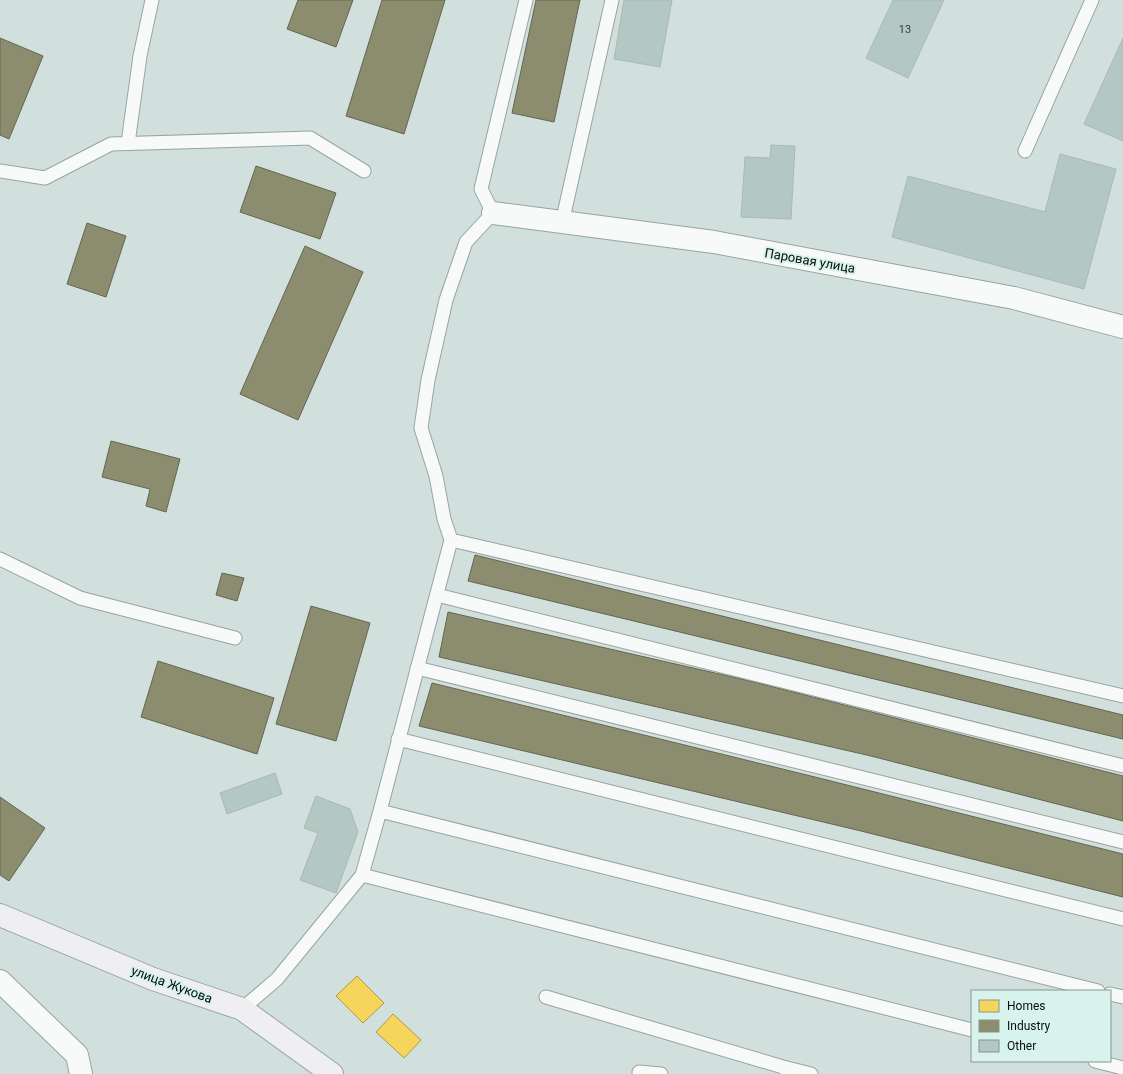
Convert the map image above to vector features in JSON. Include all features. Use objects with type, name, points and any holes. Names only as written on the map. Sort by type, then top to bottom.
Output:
[{"type":"main road","name":"улица Жукова","points":[[0,915],[153,979],[242,1009],[332,1074]]},
{"type":"street","name":"Паровая улица","points":[[493,212],[562,223],[714,242],[1007,296],[1123,327]]},
{"type":"street","points":[[0,982],[77,1054],[81,1074]]},
{"type":"lane","points":[[128,143],[140,56],[152,0]]},
{"type":"lane","points":[[242,1009],[277,979],[362,876],[451,540],[444,519],[436,476],[421,428],[428,380],[446,300],[466,242],[493,212],[481,189],[526,0]]},
{"type":"lane","points":[[562,223],[612,0]]},
{"type":"lane","points":[[1025,151],[1092,0]]},
{"type":"lane","points":[[0,171],[45,178],[111,144],[310,138],[364,171]]},
{"type":"lane","points":[[451,540],[1123,696]]},
{"type":"lane","points":[[0,560],[80,598],[235,638]]},
{"type":"lane","points":[[437,595],[1123,766]]},
{"type":"lane","points":[[417,668],[1123,842]]},
{"type":"lane","points":[[398,739],[1123,919]]},
{"type":"lane","points":[[380,811],[1094,990]]},
{"type":"lane","points":[[362,876],[971,1030]]},
{"type":"lane","points":[[1111,994],[1123,997]]},
{"type":"lane","points":[[546,997],[787,1071],[811,1074]]},
{"type":"lane","points":[[1100,1062],[1123,1068]]},
{"type":"lane","points":[[639,1072],[661,1074]]},
{"type":"building: Homes","points":[[357,976],[384,1003],[363,1023],[336,996]]},
{"type":"building: Homes","points":[[393,1014],[421,1040],[404,1058],[376,1032]]},
{"type":"building: Industry","points":[[298,0],[353,0],[336,47],[287,29]]},
{"type":"building: Industry","points":[[382,0],[445,0],[404,134],[346,116]]},
{"type":"building: Industry","points":[[536,0],[580,0],[554,122],[512,113]]},
{"type":"building: Industry","points":[[0,38],[43,56],[9,139],[0,135]]},
{"type":"building: Industry","points":[[256,166],[336,193],[320,239],[240,212]]},
{"type":"building: Industry","points":[[87,223],[126,236],[106,297],[67,284]]},
{"type":"building: Industry","points":[[305,246],[363,272],[298,420],[240,394]]},
{"type":"building: Industry","points":[[111,441],[180,459],[166,512],[146,506],[150,489],[102,477]]},
{"type":"building: Industry","points":[[475,555],[1123,715],[1123,739],[468,581]]},
{"type":"building: Industry","points":[[222,573],[244,578],[237,601],[216,595]]},
{"type":"building: Industry","points":[[311,606],[370,623],[336,741],[276,724]]},
{"type":"building: Industry","points":[[448,612],[750,681],[1123,776],[1123,821],[871,756],[439,657]]},
{"type":"building: Industry","points":[[158,661],[274,698],[257,754],[141,717]]},
{"type":"building: Industry","points":[[432,683],[1123,854],[1123,897],[861,831],[419,726]]},
{"type":"building: Industry","points":[[0,797],[45,828],[9,881],[0,875]]},
{"type":"building: Other","points":[[624,0],[672,0],[660,67],[614,59]]},
{"type":"building: Other","points":[[893,0],[944,0],[908,78],[866,58]]},
{"type":"building: Other","points":[[1123,38],[1123,141],[1084,124]]},
{"type":"building: Other","points":[[771,145],[795,146],[791,219],[741,217],[745,157],[770,158]]},
{"type":"building: Other","points":[[1060,154],[1116,169],[1084,289],[892,237],[908,176],[1045,212]]},
{"type":"building: Other","points":[[275,773],[282,794],[227,814],[220,793]]},
{"type":"building: Other","points":[[316,796],[350,809],[358,832],[336,893],[300,880],[318,833],[304,828]]}]
